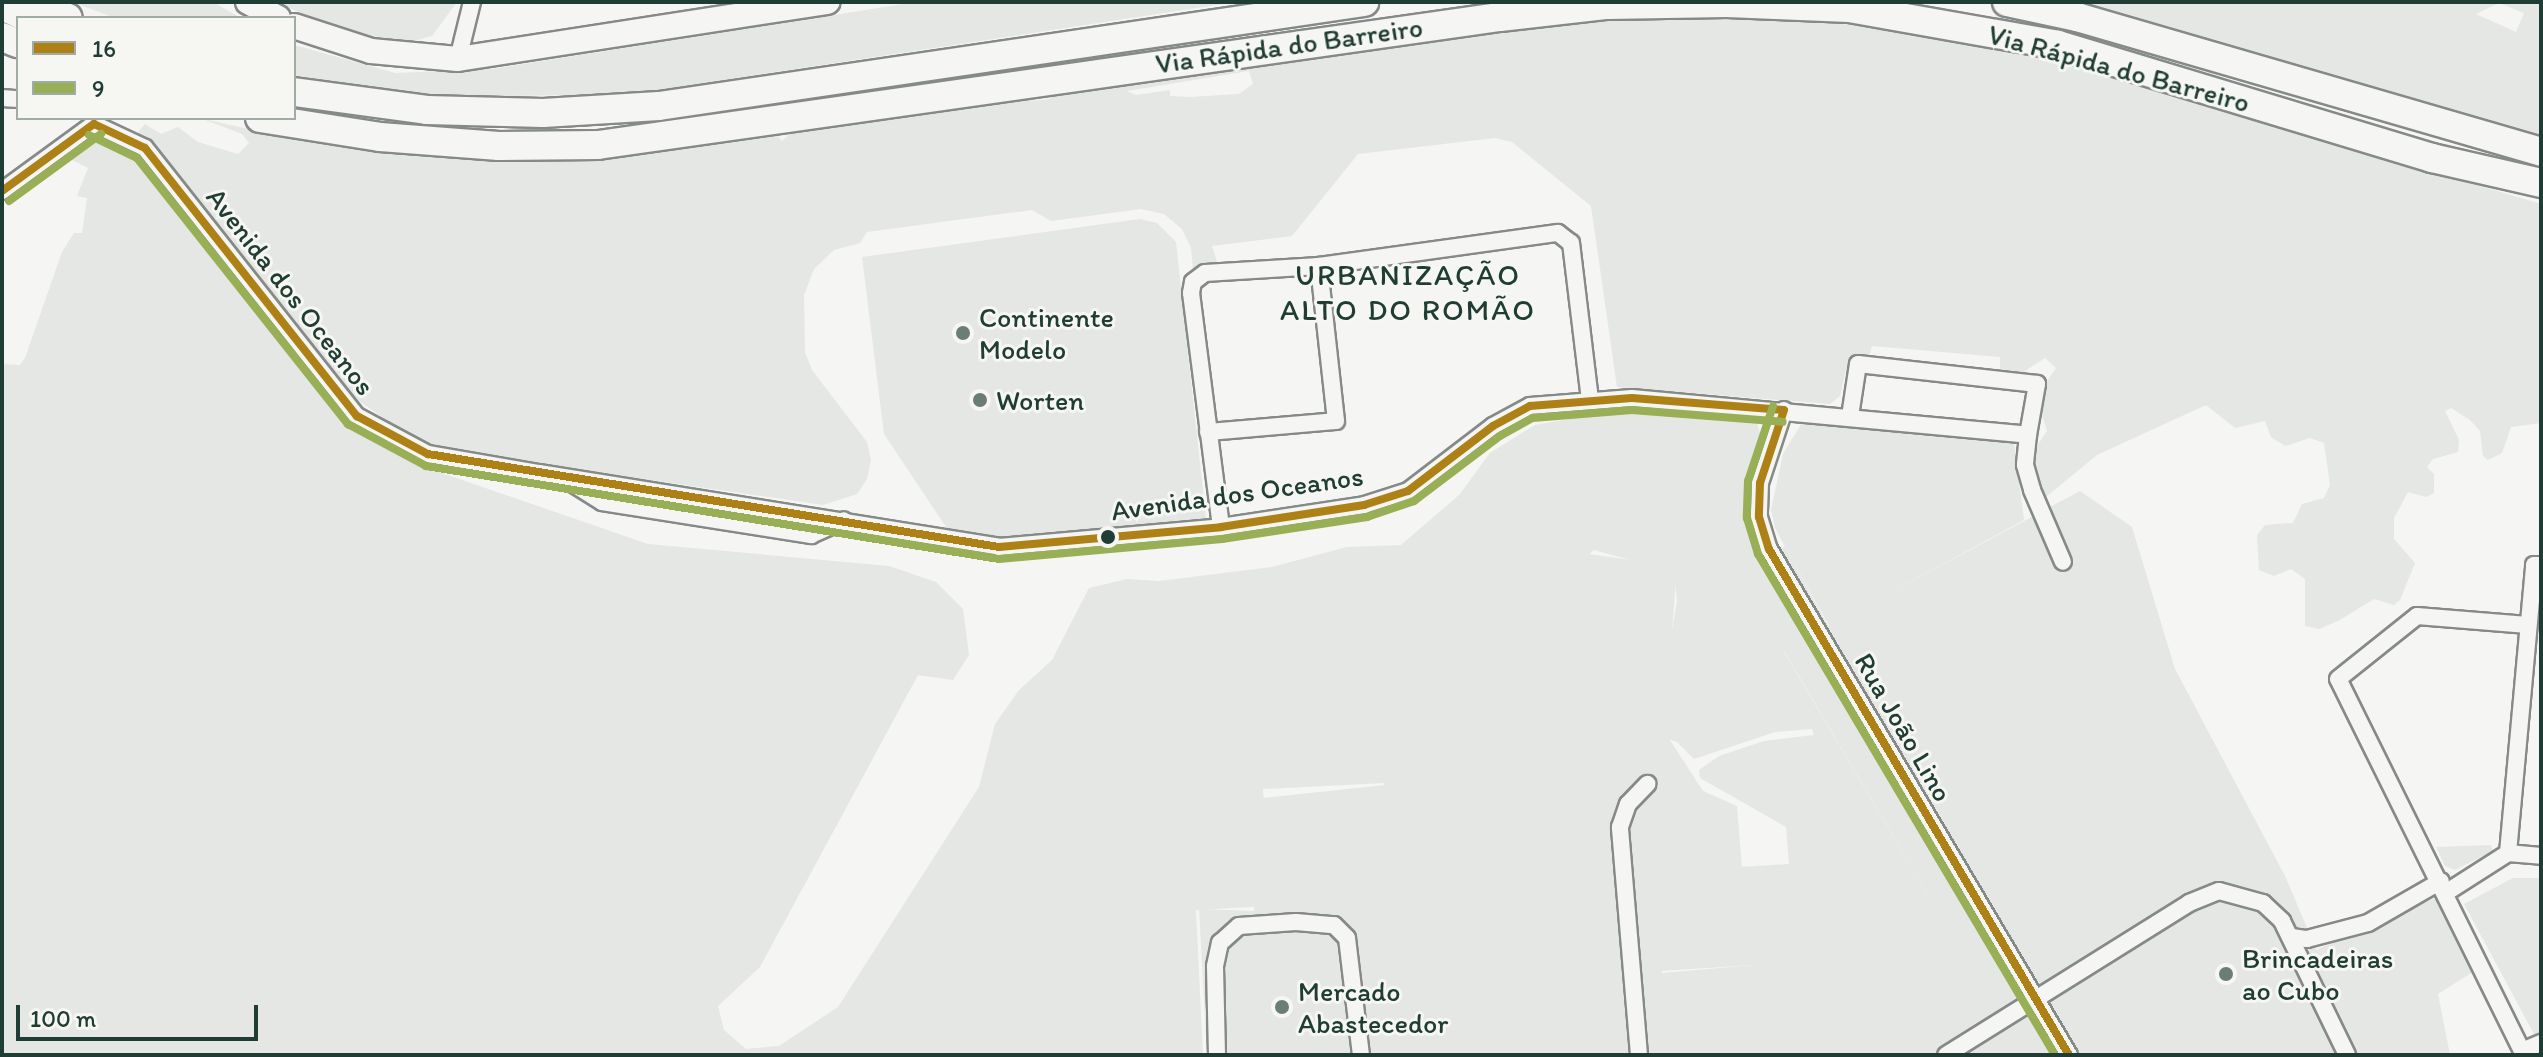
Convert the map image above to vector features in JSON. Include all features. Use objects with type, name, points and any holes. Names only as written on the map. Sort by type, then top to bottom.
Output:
[{"type":"highway","points":[[31,2],[63,16]]},
{"type":"highway","name":"Via Rápida do Barreiro","points":[[296,92],[427,110],[543,113],[659,106],[1364,2]]},
{"type":"highway","name":"Via Rápida do Barreiro","points":[[2007,2],[2077,17],[2541,152]]},
{"type":"highway","name":"Via Rápida do Barreiro","points":[[273,120],[380,137],[499,146],[598,145],[1500,17],[1607,5],[1727,3],[1849,8],[2058,45],[2432,158],[2541,183]]},
{"type":"highway","points":[[2,6],[24,16]]},
{"type":"main road","points":[[248,2],[274,16]]},
{"type":"main road","points":[[296,27],[371,51],[458,59],[828,2]]},
{"type":"street","points":[[458,59],[472,2]]},
{"type":"street","points":[[3,187],[92,121]]},
{"type":"street","name":"Avenida dos Oceanos","points":[[92,121],[145,148],[357,416],[428,454],[563,477],[602,502],[811,535],[844,520],[999,547],[1221,527],[1364,505],[1393,496],[1425,480],[1493,426],[1530,406],[1632,398],[2028,435]]},
{"type":"street","points":[[1221,527],[1193,282],[1205,273],[1319,266],[1552,232],[1564,235],[1571,243],[1590,401]]},
{"type":"street","points":[[1208,432],[1336,421],[1319,266]]},
{"type":"street","points":[[1850,416],[1858,364],[2037,384],[2025,465],[2032,490],[2063,562]]},
{"type":"street","name":"Rua João Lino","points":[[1784,410],[1758,497],[1769,549],[2069,1055]]},
{"type":"street","points":[[2508,853],[2528,625],[2537,565]]},
{"type":"street","points":[[2528,625],[2417,616],[2338,679],[2444,886],[2523,1053],[2541,1043]]},
{"type":"street","points":[[1639,1055],[1620,827],[1628,804],[1647,784]]},
{"type":"street","points":[[2292,937],[2307,939],[2368,923],[2508,853],[2541,856]]},
{"type":"street","points":[[1946,1055],[2207,893],[2231,891],[2263,903],[2292,937],[2347,1055]]},
{"type":"street","points":[[1217,1055],[1215,966],[1220,943],[1239,926],[1296,922],[1334,925],[1347,938],[1361,1055]]},
{"type":"shaded area","points":[[72,2],[213,2],[238,16],[110,16]]},
{"type":"shaded area","points":[[274,2],[457,2],[432,36],[409,42],[364,37]]},
{"type":"shaded area","points":[[916,2],[1236,2],[631,94],[444,97],[296,76],[296,46],[395,73],[493,69]]},
{"type":"shaded area","points":[[2065,2],[2541,2],[2541,143]],"holes":[[[2499,3],[2524,13],[2516,32],[2476,14]]]},
{"type":"shaded area","points":[[1580,16],[1792,16],[2037,55],[2541,204],[2541,423],[2511,427],[2502,453],[2488,460],[2483,456],[2480,431],[2470,420],[2451,408],[2445,411],[2459,440],[2458,452],[2433,459],[2427,467],[2434,474],[2434,493],[2426,497],[2408,492],[2394,518],[2394,539],[2415,563],[2400,600],[2394,605],[2374,599],[2319,629],[2305,626],[2305,579],[2291,569],[2274,576],[2259,570],[2257,535],[2265,525],[2293,523],[2302,504],[2324,498],[2330,485],[2324,443],[2310,438],[2285,446],[2271,437],[2265,421],[2235,428],[2206,405],[2097,455],[2046,497],[2033,468],[2037,446],[2047,431],[2039,405],[2043,387],[2056,368],[2045,358],[2023,372],[2000,369],[2000,357],[1872,346],[1869,356],[1846,369],[1840,396],[1830,404],[1617,387],[1591,206],[1512,142],[1495,138],[1358,154],[1292,236],[1212,246],[1217,262],[1193,270],[1191,248],[1182,229],[1164,214],[1141,209],[1051,221],[1032,210],[867,232],[860,243],[834,250],[814,269],[804,295],[805,352],[812,370],[867,442],[871,460],[867,479],[857,494],[823,505],[459,452],[411,437],[346,392],[138,132],[145,124],[161,134],[178,127],[198,142],[238,154],[249,143],[242,134],[208,120],[253,130],[550,158],[692,148],[778,136],[782,141],[791,133],[956,107],[1030,96],[1031,101],[1050,99],[1052,92]],"holes":[[[1249,71],[1253,84],[1239,94],[1190,97],[1170,96],[1170,90],[1136,95],[1127,91]]]},
{"type":"shaded area","points":[[88,143],[114,143],[139,158],[347,428],[416,464],[648,544],[889,566],[936,582],[963,609],[969,655],[953,680],[918,675],[760,967],[718,1006],[724,1030],[746,1049],[779,1046],[838,1007],[979,787],[995,724],[1019,690],[1052,660],[1089,588],[1127,579],[1159,581],[1272,567],[1347,547],[1401,545],[1459,495],[1490,453],[1535,425],[1602,413],[1735,415],[1757,423],[1760,433],[1748,475],[1747,524],[1756,556],[1804,637],[1783,650],[1928,895],[1799,962],[1661,971],[1652,872],[1789,864],[1786,827],[1700,778],[1699,770],[1719,756],[1764,741],[1814,735],[1812,729],[1775,732],[1694,759],[1677,742],[1654,734],[1677,601],[1674,572],[1594,550],[1547,591],[1522,632],[1512,642],[1499,644],[1495,670],[1440,828],[1421,923],[1392,926],[1384,783],[1263,789],[1269,906],[1196,910],[1203,1055],[2,1055],[2,364],[20,365],[25,358],[62,252],[74,233],[82,233],[87,198],[77,196],[88,168],[72,160],[69,151]]},
{"type":"shaded area","points":[[1140,219],[1157,223],[1176,242],[1207,528],[999,547],[954,539],[884,434],[862,257]]},
{"type":"shaded area","points":[[1803,421],[2005,438],[2014,443],[2024,520],[1829,626],[1775,528],[1771,510],[1783,454]]},
{"type":"shaded area","points":[[2080,491],[2132,527],[2175,669],[2285,876],[2361,1055],[1207,1055],[1199,909],[1254,911],[1262,798],[1451,778],[1499,639],[1580,553],[1677,566],[1664,731],[1703,791],[1737,806],[1742,868],[1654,874],[1662,973],[1799,961],[1928,895],[1783,649],[1804,636],[1761,564],[1785,546],[1828,626]]},
{"type":"shaded area","points":[[2491,845],[2493,851],[2455,870],[2445,866],[2436,847]]},
{"type":"shaded area","points":[[2513,878],[2541,878],[2541,1031],[2534,1034],[2464,904]]},
{"type":"shaded area","points":[[2436,898],[2476,970],[2438,994],[2450,1055],[2361,1055],[2316,950]]},
{"type":"transit line","name":"16","points":[[94,124],[145,148],[357,416],[428,454],[999,547],[1221,527],[1364,505],[1408,491],[1493,426],[1530,406],[1632,398],[1784,410]]},
{"type":"transit line","name":"16","points":[[2,191],[94,124]]},
{"type":"transit line","name":"9","points":[[9,201],[101,134]]},
{"type":"transit line","name":"9","points":[[89,135],[137,158],[348,424],[426,466],[999,559],[1222,539],[1367,517],[1414,501],[1500,436],[1533,418],[1632,410],[1783,422]]},
{"type":"transit line","name":"9","points":[[1773,406],[1748,481],[1747,518],[1758,554],[2055,1055]]},
{"type":"transit line","name":"16","points":[[1784,410],[1760,483],[1759,517],[1769,549],[2069,1055]]},
{"type":"place","name":"Continente Modelo","points":[[963,333]]},
{"type":"place","name":"Worten","points":[[980,400]]},
{"type":"place","name":"Brincadeiras ao Cubo","points":[[2226,974]]},
{"type":"place","name":"Mercado Abastecedor","points":[[1282,1007]]},
{"type":"district","name":"URBANIZAÇÃO ALTO DO ROMÃO","points":[[1408,292]]}]
